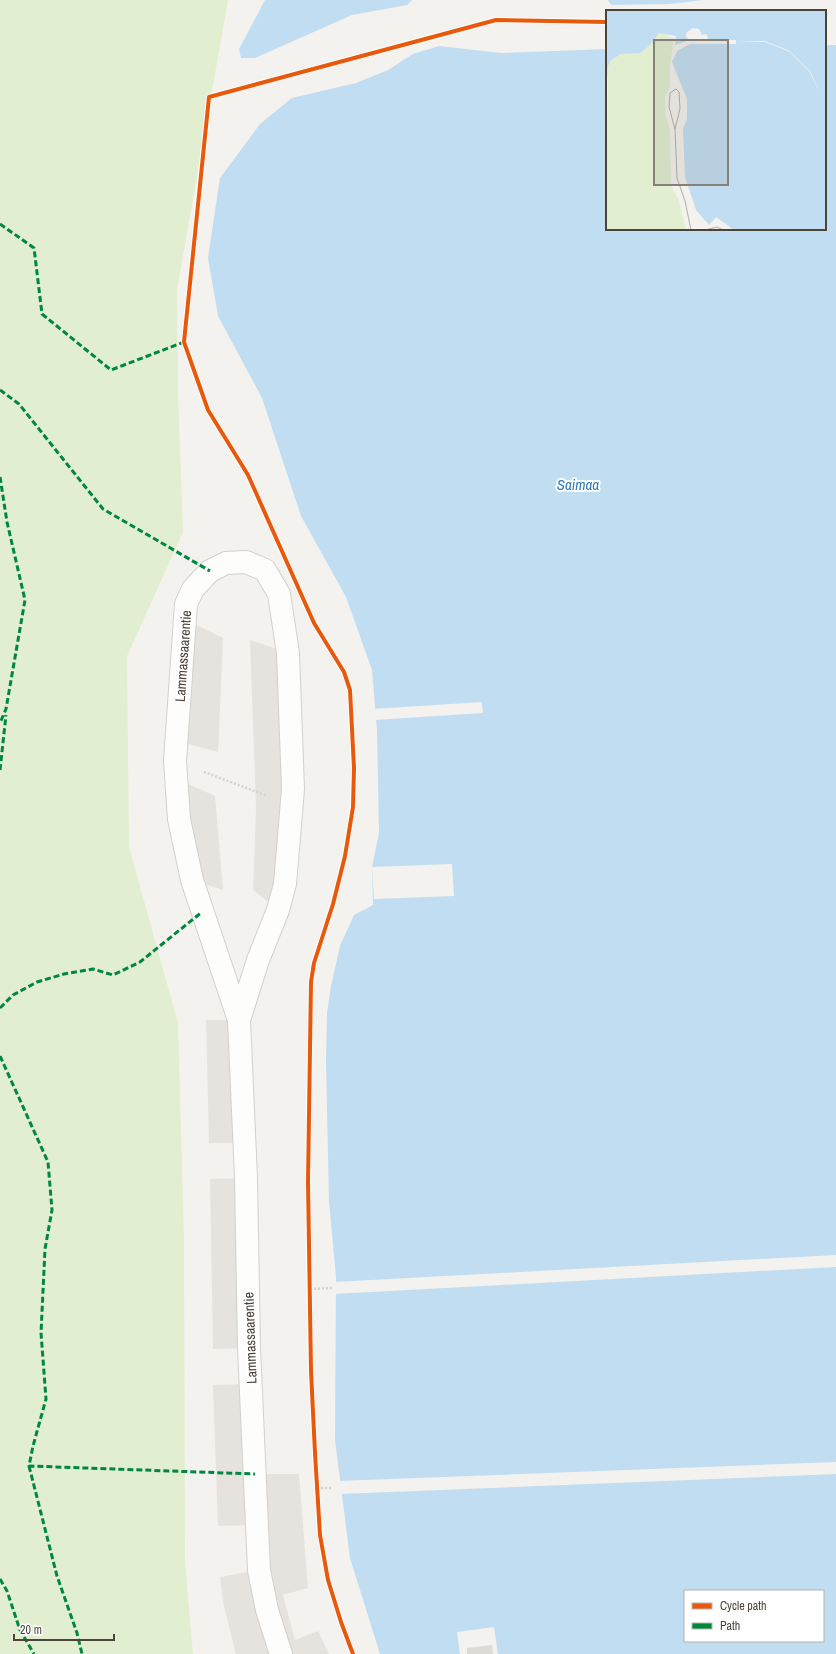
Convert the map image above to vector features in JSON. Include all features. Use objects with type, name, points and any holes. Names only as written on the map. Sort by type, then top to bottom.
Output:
[{"type":"street","name":"Lammassaarentie","points":[[239,1020],[258,960],[278,910],[285,884],[293,789],[288,653],[279,594],[265,570],[246,562],[226,563],[210,571],[193,589],[186,604],[175,761],[180,819],[192,880],[239,1020],[246,1178],[249,1348],[259,1570],[267,1610],[281,1654]]},
{"type":"path","points":[[175,761],[292,805]]},
{"type":"path","points":[[310,1281],[310,1296]]},
{"type":"path","points":[[310,1289],[332,1288]]},
{"type":"path","points":[[317,1481],[318,1496]]},
{"type":"path","points":[[317,1488],[331,1488]]},
{"type":"green space","points":[[0,0],[228,0],[177,290],[178,393],[183,532],[127,656],[129,847],[178,1023],[184,1242],[185,1562],[193,1654],[0,1654]]},
{"type":"shaded area","points":[[184,619],[223,638],[218,752],[177,741]]},
{"type":"shaded area","points":[[250,640],[288,653],[278,910],[253,890],[256,809]]},
{"type":"shaded area","points":[[177,779],[215,796],[223,890],[192,880]]},
{"type":"shaded area","points":[[206,1020],[239,1020],[244,1143],[209,1143]]},
{"type":"shaded area","points":[[246,1178],[249,1348],[213,1349],[210,1179]]},
{"type":"shaded area","points":[[251,1384],[255,1474],[299,1474],[308,1588],[283,1595],[295,1640],[318,1631],[329,1654],[236,1654],[223,1602],[220,1577],[259,1570],[256,1525],[218,1526],[213,1385]]},
{"type":"water","points":[[265,0],[412,0],[407,5],[352,15],[255,58],[241,58],[239,49]]},
{"type":"water","points":[[608,0],[703,0],[669,4],[611,5]]},
{"type":"water","name":"Saimaa","points":[[826,45],[836,45],[836,1654],[380,1654],[350,1558],[335,1440],[336,1277],[329,1201],[326,1062],[327,1013],[331,986],[340,946],[354,915],[373,905],[372,867],[379,833],[377,730],[372,670],[346,597],[301,516],[262,398],[218,316],[208,258],[220,178],[260,124],[292,98],[356,83],[388,70],[413,54],[439,46],[501,53],[606,49],[606,230],[826,230]]},
{"type":"pier","points":[[482,702],[483,713],[374,720],[373,709]]},
{"type":"pier","points":[[452,864],[454,896],[374,899],[372,867]]},
{"type":"pier","points":[[836,1255],[836,1267],[334,1294],[334,1282]]},
{"type":"pier","points":[[836,1462],[836,1474],[340,1494],[338,1481]]},
{"type":"pier","points":[[494,1627],[498,1654],[460,1654],[457,1632]]},
{"type":"building","points":[[492,1645],[493,1654],[467,1654],[467,1648]]},
{"type":"marked path","points":[[0,224],[34,248],[42,314],[111,370],[184,342]]},
{"type":"marked path","points":[[0,390],[19,404],[103,509],[210,571]]},
{"type":"marked path","points":[[0,477],[7,522],[25,600],[6,709],[0,723]]},
{"type":"marked path","points":[[0,770],[6,715]]},
{"type":"marked path","points":[[0,1008],[13,995],[37,982],[64,974],[93,969],[113,975],[140,962],[202,912]]},
{"type":"marked path","points":[[0,1056],[48,1162],[52,1210],[45,1249],[41,1333],[46,1399],[29,1466],[255,1474]]},
{"type":"marked path","points":[[29,1466],[57,1576],[77,1633],[82,1654]]},
{"type":"marked path","points":[[0,1579],[7,1591],[20,1630],[34,1654]]},
{"type":"cycle path","points":[[353,1654],[328,1580],[320,1535],[311,1371],[308,1182],[311,982],[314,963],[333,904],[345,856],[353,807],[354,768],[350,690],[344,672],[314,623],[248,475],[208,410],[184,342],[209,97],[496,20],[606,22]]}]
